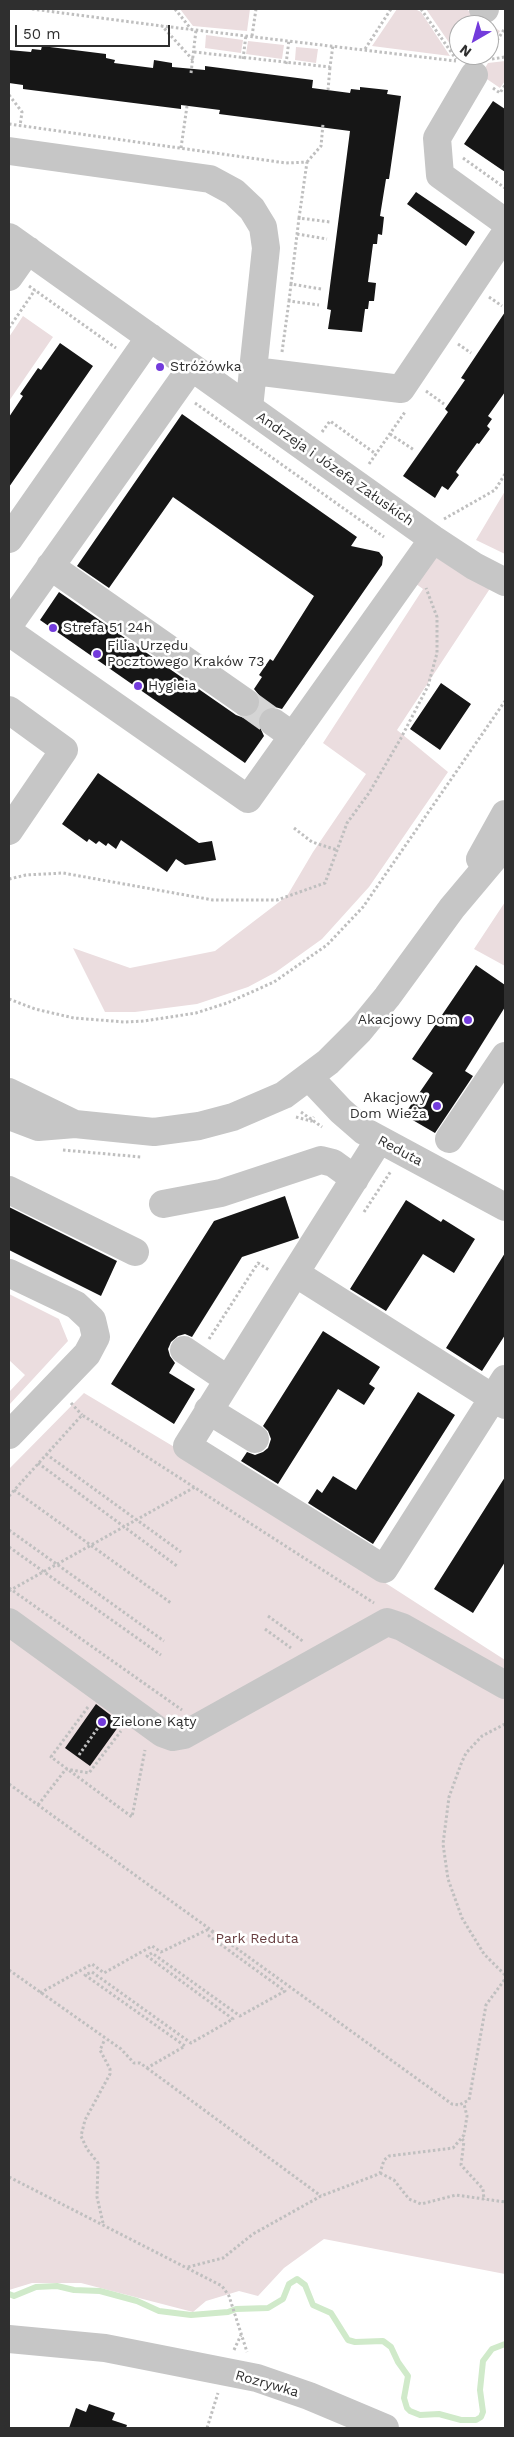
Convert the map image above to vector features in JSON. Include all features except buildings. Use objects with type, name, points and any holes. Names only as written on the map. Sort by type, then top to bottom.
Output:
[{"type":"street","points":[[480,68],[437,138],[440,175],[505,222]]},
{"type":"street","name":"Andrzeja i Józefa Załuskich","points":[[9,151],[210,179],[234,192],[252,209],[263,227],[266,248],[249,408],[356,484],[435,531],[474,566],[505,582]]},
{"type":"street","points":[[254,372],[411,389],[505,234]]},
{"type":"street","points":[[9,277],[18,243],[249,408]]},
{"type":"street","points":[[9,539],[150,337]]},
{"type":"street","points":[[9,625],[191,368]]},
{"type":"street","points":[[9,632],[248,799],[283,729],[411,570],[435,531]]},
{"type":"street","points":[[50,566],[245,702]]},
{"type":"street","points":[[9,710],[64,750],[9,831]]},
{"type":"street","points":[[452,908],[505,814]]},
{"type":"street","points":[[9,1116],[38,1127],[75,1124],[154,1132],[199,1126],[252,1110],[284,1095],[309,1077],[344,1047],[373,1015],[452,908],[505,845]]},
{"type":"street","points":[[449,1140],[505,1056]]},
{"type":"street","name":"Reduta","points":[[309,1077],[350,1120],[379,1140],[503,1201]]},
{"type":"street","points":[[9,1092],[75,1124]]},
{"type":"street","points":[[295,1273],[501,1394],[384,1569],[187,1446],[227,1379],[379,1140]]},
{"type":"street","points":[[163,1204],[221,1193],[321,1160],[334,1162],[355,1179]]},
{"type":"street","points":[[9,1190],[135,1252]]},
{"type":"street","points":[[9,1273],[76,1305],[92,1320],[96,1337],[87,1354],[9,1435]]},
{"type":"street","points":[[184,1350],[227,1379]]},
{"type":"street","points":[[208,1410],[255,1439]]},
{"type":"street","points":[[9,1622],[162,1733],[173,1737],[184,1735],[380,1624],[394,1623],[505,1685]]},
{"type":"street","name":"Rozrywka","points":[[9,2339],[105,2348],[257,2378],[309,2396],[385,2428]]},
{"type":"path","points":[[32,9],[191,30],[365,49],[480,68],[505,57]]},
{"type":"path","points":[[175,9],[191,30]]},
{"type":"path","points":[[252,36],[256,9]]},
{"type":"path","points":[[365,49],[391,9]]},
{"type":"path","points":[[421,9],[480,68],[490,97]]},
{"type":"path","points":[[162,26],[193,60]]},
{"type":"path","points":[[480,68],[505,28]]},
{"type":"path","points":[[191,74],[196,30]]},
{"type":"path","points":[[243,58],[246,35]]},
{"type":"path","points":[[286,64],[289,40]]},
{"type":"path","points":[[328,90],[333,45]]},
{"type":"path","points":[[194,52],[286,64],[330,67]]},
{"type":"path","points":[[502,90],[505,85]]},
{"type":"path","points":[[9,95],[22,112],[20,126]]},
{"type":"path","points":[[182,148],[187,106]]},
{"type":"path","points":[[307,162],[321,146],[323,124]]},
{"type":"path","points":[[460,157],[505,188]]},
{"type":"path","points":[[282,354],[299,218],[330,222]]},
{"type":"path","points":[[297,234],[327,239]]},
{"type":"path","points":[[291,284],[321,289]]},
{"type":"path","points":[[9,328],[35,290]]},
{"type":"path","points":[[484,294],[502,306]]},
{"type":"path","points":[[289,301],[320,305]]},
{"type":"path","points":[[454,340],[471,353]]},
{"type":"path","points":[[356,484],[412,402],[411,389],[444,404]]},
{"type":"path","points":[[317,439],[330,421],[376,454]]},
{"type":"path","points":[[390,434],[414,450]]},
{"type":"path","points":[[435,531],[494,490],[505,474]]},
{"type":"path","points":[[9,879],[26,875],[63,873],[198,898],[277,900],[325,883],[347,823],[368,793],[401,738],[431,677],[437,653],[437,617],[426,589],[411,570]]},
{"type":"path","points":[[9,999],[34,1009],[74,1018],[125,1022],[144,1021],[196,1013],[227,1003],[274,982],[327,945],[363,907],[505,701]]},
{"type":"path","points":[[294,828],[312,842],[337,850]]},
{"type":"path","points":[[383,1184],[393,1167]]},
{"type":"path","points":[[77,1409],[391,1614],[394,1623]]},
{"type":"path","points":[[9,1496],[82,1414]]},
{"type":"path","points":[[46,1454],[181,1552]]},
{"type":"path","points":[[38,1464],[177,1566]]},
{"type":"path","points":[[195,1487],[10,1589],[203,1724]]},
{"type":"path","points":[[14,1490],[171,1603]]},
{"type":"path","points":[[9,1530],[164,1641]]},
{"type":"path","points":[[9,1547],[161,1655]]},
{"type":"path","points":[[268,1616],[317,1660]]},
{"type":"path","points":[[265,1629],[317,1660]]},
{"type":"path","points":[[89,1705],[51,1757],[132,1817],[150,1724]]},
{"type":"path","points":[[79,1754],[106,1718]]},
{"type":"path","points":[[505,1724],[482,1736],[466,1753],[449,1797],[443,1844],[448,1879],[462,1918],[484,1954],[505,1975]]},
{"type":"path","points":[[66,1769],[89,1773],[121,1730]]},
{"type":"path","points":[[38,1805],[66,1769]]},
{"type":"path","points":[[9,1784],[452,2104],[464,2104],[469,2100],[486,2005],[505,1979]]},
{"type":"path","points":[[40,1993],[92,1964],[104,1973],[152,1946],[161,1952],[211,1930]]},
{"type":"path","points":[[147,1949],[240,2016],[285,1991],[209,1936],[211,1930]]},
{"type":"path","points":[[87,1968],[191,2043],[233,2019],[146,1956],[152,1953]]},
{"type":"path","points":[[9,1970],[121,2049],[134,2063],[140,2063],[321,2196]]},
{"type":"path","points":[[92,1972],[86,1975],[185,2046],[147,2068]]},
{"type":"path","points":[[103,2224],[97,2197],[98,2163],[86,2149],[81,2136],[85,2120],[110,2074],[110,2069],[100,2050],[106,2039]]},
{"type":"path","points":[[464,2104],[467,2116],[462,2140],[464,2141],[461,2165],[481,2186],[484,2200]]},
{"type":"path","points":[[380,2173],[382,2164],[389,2156],[448,2150],[462,2140]]},
{"type":"path","points":[[188,2268],[222,2258],[253,2234],[321,2196],[380,2173],[394,2180],[409,2199],[421,2204],[456,2196],[505,2202]]},
{"type":"path","points":[[9,2177],[222,2286],[229,2296],[237,2324]]},
{"type":"path","points":[[207,2428],[224,2372]]},
{"type":"green space","points":[[180,9],[250,9],[247,31],[193,26]]},
{"type":"green space","points":[[397,9],[415,9],[421,12],[449,56],[372,46]]},
{"type":"green space","points":[[426,9],[466,9],[475,15],[449,15],[449,42]]},
{"type":"green space","points":[[206,35],[243,40],[241,53],[205,48]]},
{"type":"green space","points":[[248,41],[284,45],[282,59],[246,54]]},
{"type":"green space","points":[[296,47],[318,49],[316,63],[295,60]]},
{"type":"green space","points":[[505,61],[505,81],[500,88],[481,75],[487,65],[499,65],[499,62]]},
{"type":"green space","points":[[23,316],[53,337],[9,401],[9,337]]},
{"type":"green space","points":[[505,491],[505,554],[476,540]]},
{"type":"green space","points":[[438,556],[491,587],[397,730],[448,772],[369,887],[322,939],[276,972],[248,987],[197,1004],[135,1012],[105,1012],[73,948],[130,968],[215,951],[287,896],[313,852],[366,774],[323,743],[423,589],[412,581]]},
{"type":"green space","points":[[505,902],[505,966],[474,949]]},
{"type":"green space","points":[[9,1294],[59,1319],[68,1341],[9,1405],[9,1392],[25,1375],[9,1360]]},
{"type":"green space","name":"Park Reduta","points":[[84,1393],[176,1448],[505,1660],[505,2274],[324,2239],[284,2268],[258,2296],[239,2291],[206,2301],[193,2312],[81,2283],[32,2283],[9,2290],[9,1469]]},
{"type":"waterway","points":[[9,2294],[14,2296],[36,2287],[57,2286],[74,2290],[100,2291],[137,2301],[159,2311],[191,2315],[228,2312],[236,2309],[268,2308],[283,2299],[289,2284],[297,2279],[305,2285],[313,2305],[331,2313],[348,2340],[355,2342],[383,2341],[391,2347],[398,2362],[408,2376],[404,2398],[410,2411],[420,2415],[439,2414],[461,2420],[476,2420],[481,2417],[483,2412],[480,2390],[483,2361],[492,2349],[505,2344]]},
{"type":"tunnel","points":[[245,702],[273,722]]},
{"type":"place","name":"Stróżówka","points":[[160,367]]},
{"type":"place","name":"Strefa 51 24h","points":[[53,628]]},
{"type":"place","name":"Filia Urzędu Pocztowego Kraków 73","points":[[97,654]]},
{"type":"place","name":"Hygieia","points":[[138,686]]},
{"type":"place","name":"Akacjowy Dom","points":[[468,1020]]},
{"type":"place","name":"Akacjowy Dom Wieża","points":[[437,1106]]},
{"type":"place","name":"Zielone Kąty","points":[[102,1722]]}]
